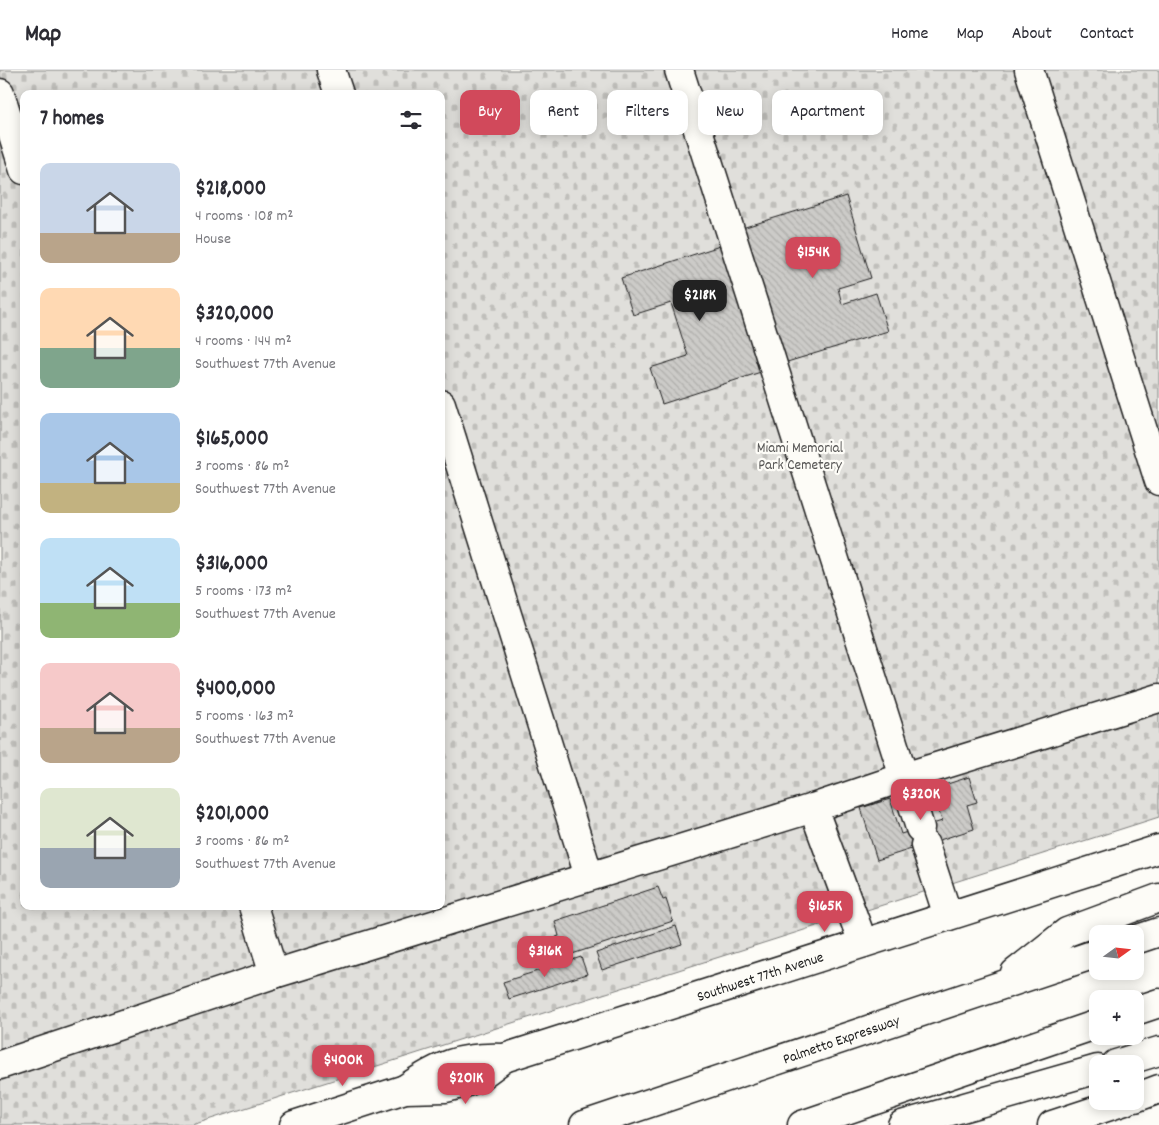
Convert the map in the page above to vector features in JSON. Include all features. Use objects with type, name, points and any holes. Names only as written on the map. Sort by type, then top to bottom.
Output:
[{"type":"main road","points":[[332,70],[338,90]]},
{"type":"main road","points":[[679,70],[948,916]]},
{"type":"main road","points":[[1030,70],[1159,480]]},
{"type":"main road","points":[[0,93],[20,157]]},
{"type":"main road","points":[[445,417],[589,876]]},
{"type":"main road","points":[[0,1065],[274,974],[813,808],[904,777],[1159,698]]},
{"type":"main road","points":[[813,808],[863,943]]},
{"type":"main road","name":"Southwest 77th Avenue","points":[[294,1125],[405,1090],[446,1088],[462,1084],[477,1078],[504,1058],[1159,849]]},
{"type":"main road","points":[[998,986],[1067,932],[1159,898]]},
{"type":"main road","points":[[254,910],[274,974]]},
{"type":"main road","points":[[1144,937],[1159,932]]},
{"type":"main road","name":"Palmetto Expressway","points":[[584,1125],[1089,956]]},
{"type":"main road","points":[[1144,1008],[1159,1003]]},
{"type":"main road","points":[[803,1125],[1089,1027]]},
{"type":"main road","points":[[1144,1056],[1159,1051]]},
{"type":"main road","points":[[902,1125],[1089,1072]]},
{"type":"main road","points":[[1144,1095],[1159,1089]]},
{"type":"main road","points":[[1052,1125],[1098,1110]]},
{"type":"main road","points":[[803,1125],[812,1125]]},
{"type":"green space","name":"Miami Memorial Park Cemetery","points":[[0,70],[1159,70],[1159,817],[192,1125],[0,1125]]},
{"type":"building","points":[[846,196],[871,278],[838,288],[842,304],[876,293],[888,331],[784,363],[742,228]]},
{"type":"building","points":[[726,244],[767,370],[662,404],[650,368],[688,356],[671,303],[633,315],[621,278]]},
{"type":"building","points":[[969,777],[977,802],[967,805],[974,829],[877,860],[861,808],[890,799],[901,834],[942,821],[932,789]]},
{"type":"building","points":[[658,887],[663,900],[666,899],[673,921],[563,957],[556,937],[559,936],[555,921]]},
{"type":"building","points":[[676,926],[682,944],[602,970],[596,953]]},
{"type":"building","points":[[581,957],[587,974],[509,999],[503,982]]}]
